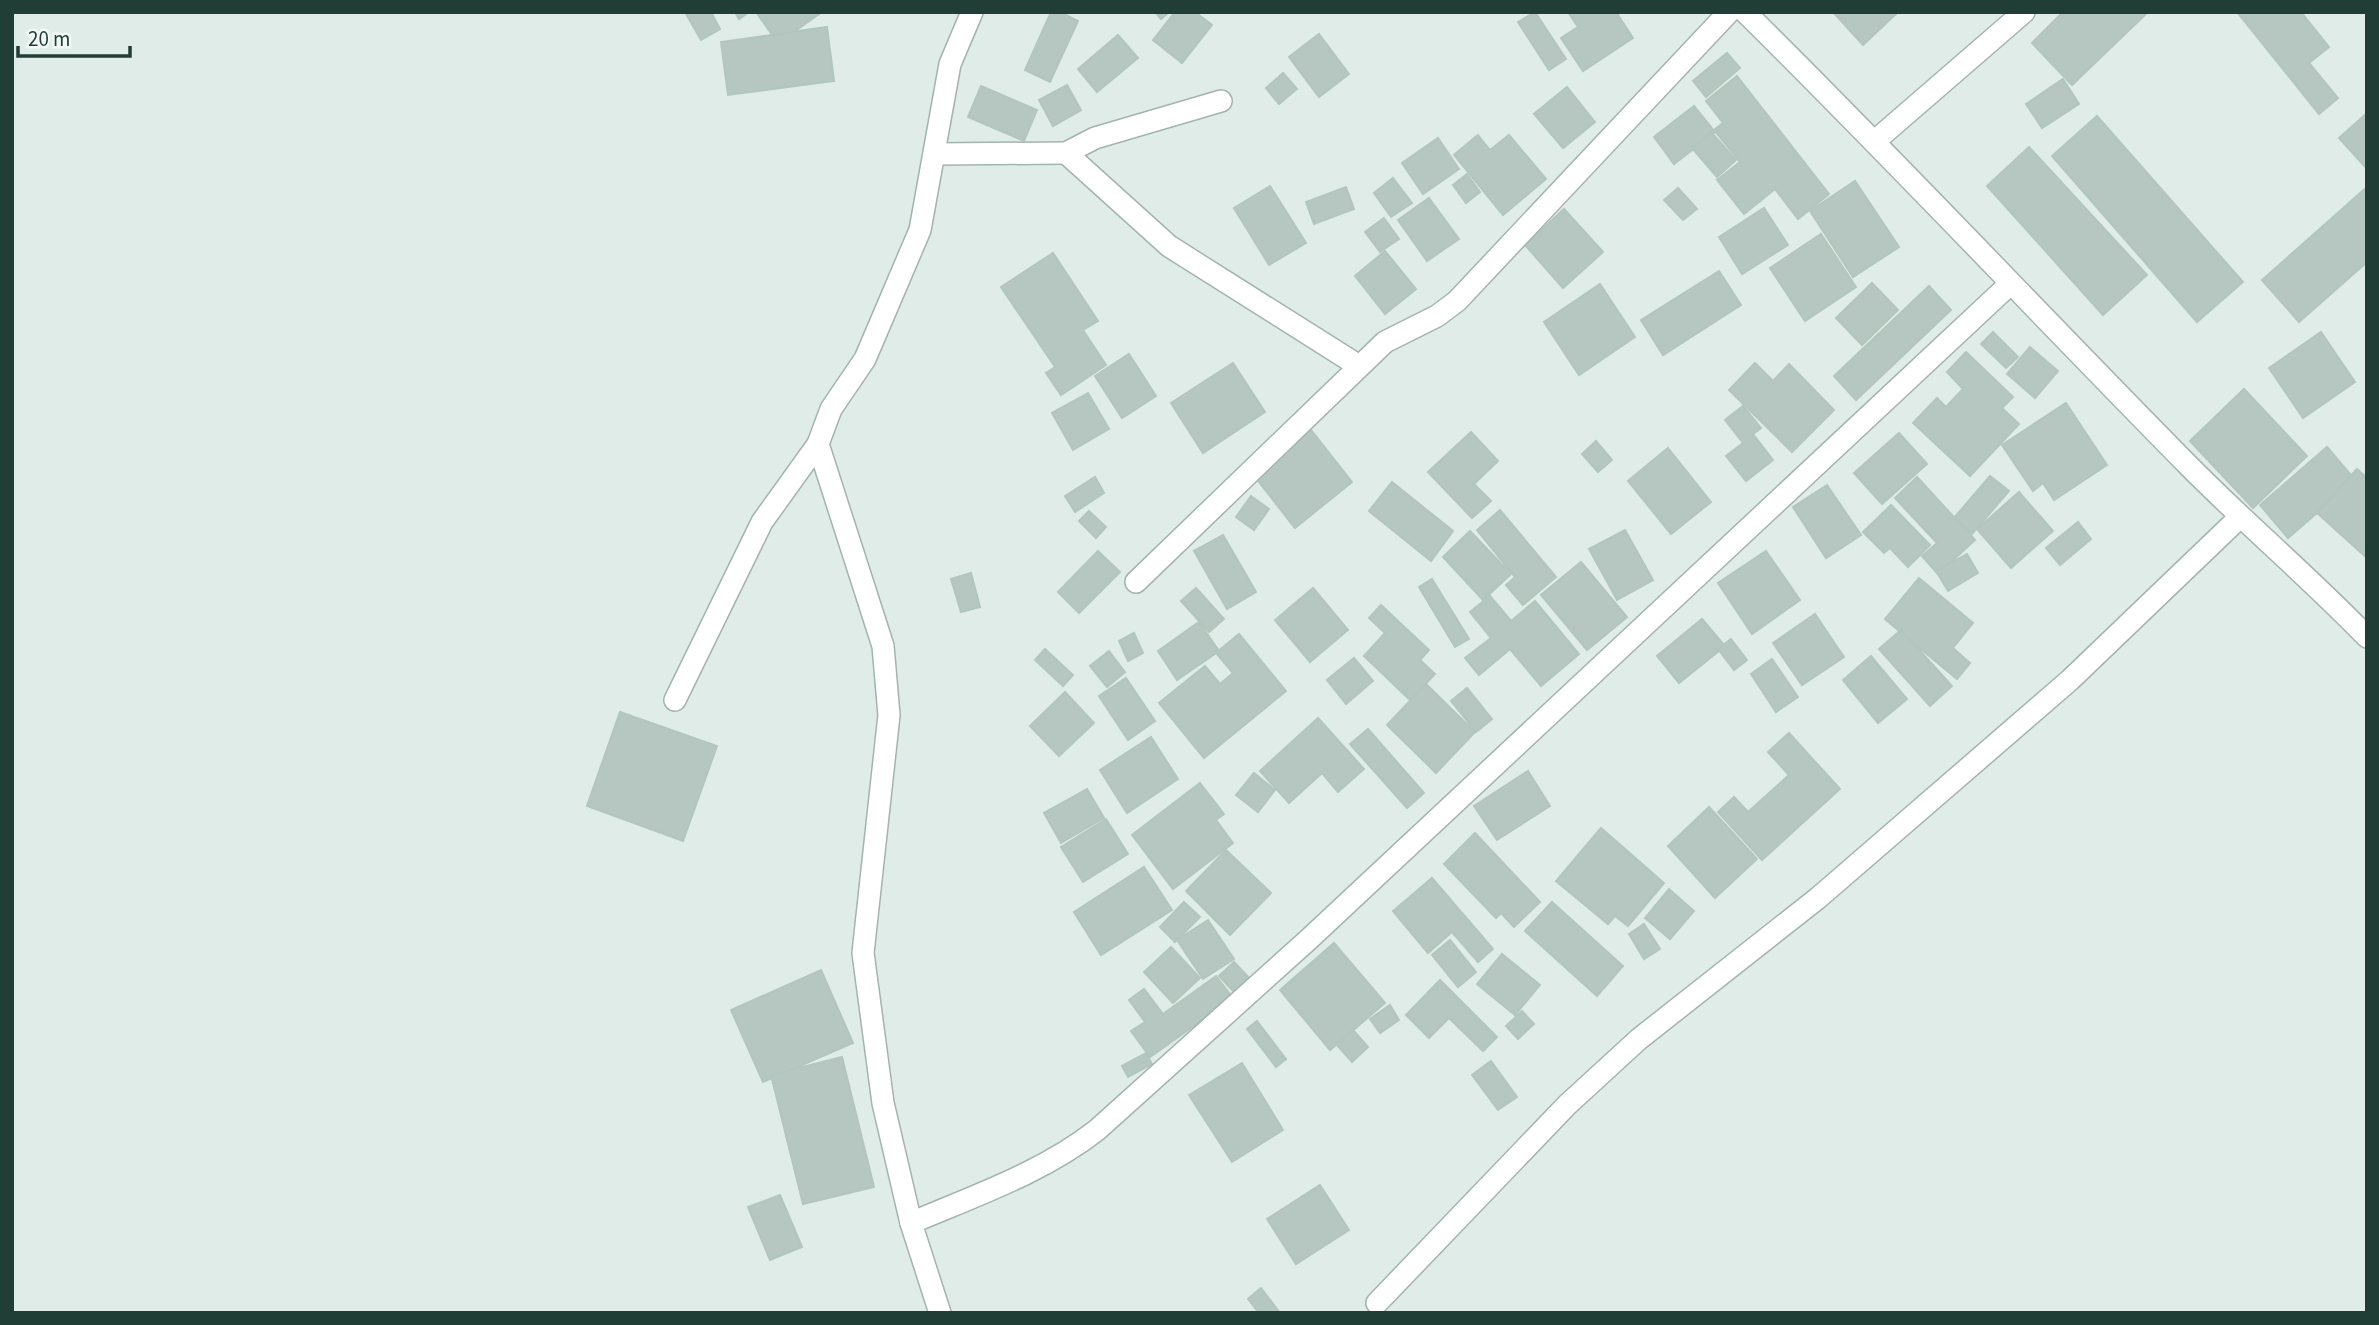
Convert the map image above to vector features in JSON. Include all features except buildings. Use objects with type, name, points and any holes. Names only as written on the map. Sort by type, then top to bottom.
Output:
[{"type":"street","points":[[675,700],[762,522],[818,444],[831,409],[865,359],[920,230],[936,154],[950,65],[972,12]]},
{"type":"street","points":[[1136,582],[1385,341],[1437,316],[1457,301],[1729,12]]},
{"type":"street","points":[[1745,12],[1875,141],[2010,284],[2240,517],[2367,637]]},
{"type":"street","points":[[1875,141],[2024,12]]},
{"type":"street","points":[[936,154],[1066,153],[1095,138],[1221,101]]},
{"type":"street","points":[[1066,153],[1169,246],[1359,366]]},
{"type":"street","points":[[911,1223],[1032,1171],[1077,1146],[1097,1130],[1308,940],[2010,284]]},
{"type":"street","points":[[818,444],[883,646],[889,715],[863,953],[883,1103],[911,1223],[940,1313]]},
{"type":"street","points":[[1377,1303],[1567,1105],[1639,1039],[1818,898],[2070,680],[2240,517]]}]
